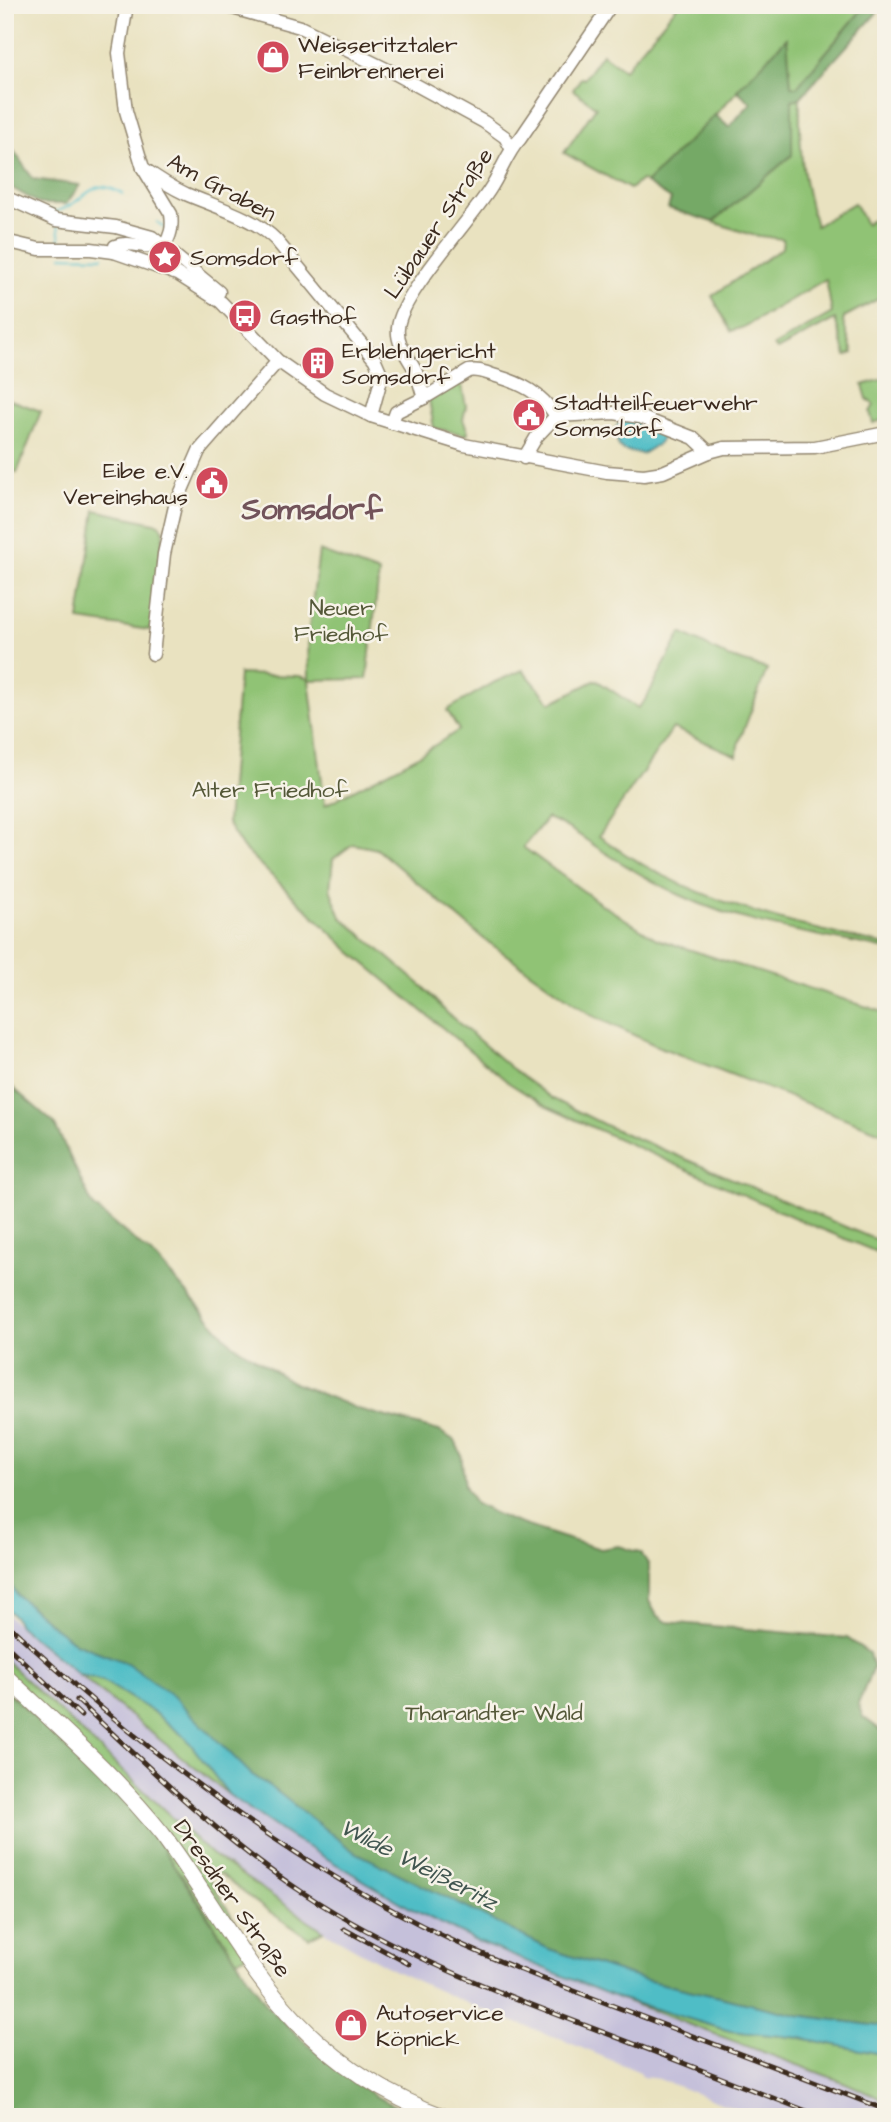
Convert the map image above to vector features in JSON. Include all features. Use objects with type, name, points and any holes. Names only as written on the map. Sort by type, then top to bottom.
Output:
[{"type":"main road","name":"Dresdner Straße","points":[[5,1676],[100,1766],[146,1815],[177,1855],[266,1985],[306,2031],[376,2086],[444,2117]]},
{"type":"street","points":[[127,5],[119,53],[126,111],[148,181],[171,214],[172,228],[164,246]]},
{"type":"street","name":"Lübauer Straße","points":[[222,5],[300,27],[397,74],[484,122],[505,137],[511,148]]},
{"type":"street","name":"Lübauer Straße","points":[[424,398],[417,375],[398,338],[399,321],[408,300],[483,201],[511,148],[520,139],[611,5]]},
{"type":"street","name":"Am Graben","points":[[143,169],[186,194],[227,210],[269,233],[276,240],[375,360],[383,376],[371,416]]},
{"type":"street","points":[[5,197],[56,220],[128,229],[152,237],[224,297]]},
{"type":"street","points":[[5,241],[39,249],[114,252],[177,274],[221,302],[278,361],[325,394],[371,416],[464,445],[607,472],[644,475],[685,464],[709,452],[724,449],[815,447],[886,433]]},
{"type":"street","points":[[114,252],[115,246],[120,244],[164,246]]},
{"type":"street","points":[[153,654],[160,578],[175,506],[199,451],[278,361]]},
{"type":"street","points":[[392,423],[396,412],[476,370],[530,388],[556,416]]},
{"type":"street","points":[[524,458],[537,436],[556,416],[614,413],[640,417],[694,438],[709,452]]},
{"type":"shaded area","points":[[5,1613],[229,1795],[289,1836],[412,1909],[476,1941],[543,1969],[846,2083],[886,2101],[886,2117],[756,2117],[659,2079],[643,2077],[640,2072],[475,2007],[395,1971],[324,1931],[211,1854],[5,1660]]},
{"type":"green space","points":[[678,5],[866,5],[797,87],[791,87],[786,39],[646,183],[641,180],[630,189],[564,153],[596,107],[573,90],[602,54],[624,70]]},
{"type":"green space","points":[[866,5],[884,5],[800,98],[792,100],[792,155],[713,222],[668,208],[671,199],[646,183],[715,115],[729,127],[751,103],[737,90],[787,38],[791,86],[797,87]]},
{"type":"green space","points":[[800,98],[802,163],[816,226],[854,203],[866,224],[886,211],[886,295],[844,317],[843,322],[853,353],[846,356],[835,319],[777,350],[774,346],[832,313],[826,279],[744,327],[731,331],[712,296],[782,248],[783,239],[752,235],[713,222],[792,155],[792,100]]},
{"type":"green space","points":[[5,138],[33,179],[80,185],[66,204],[40,204],[5,184]]},
{"type":"green space","points":[[886,378],[886,419],[873,423],[870,412],[874,405],[867,399],[863,385]]},
{"type":"green space","points":[[461,381],[466,406],[463,420],[467,435],[434,428],[429,400]]},
{"type":"green space","points":[[5,398],[41,411],[17,473],[5,465]]},
{"type":"green space","points":[[95,510],[159,524],[164,530],[150,630],[79,620]]},
{"type":"green space","points":[[319,551],[379,573],[367,679],[309,680],[325,805],[413,759],[459,730],[447,710],[495,682],[523,670],[551,703],[596,680],[638,708],[646,699],[681,633],[728,657],[767,669],[738,745],[737,756],[673,728],[599,836],[665,877],[700,892],[736,906],[810,928],[886,945],[886,949],[756,922],[705,906],[650,880],[569,828],[547,818],[523,847],[601,904],[657,939],[886,1013],[886,1134],[657,1046],[591,1015],[484,939],[377,849],[353,844],[333,859],[330,889],[341,917],[423,987],[447,1013],[517,1073],[553,1099],[607,1126],[886,1244],[886,1256],[547,1107],[509,1083],[350,951],[243,848],[227,823],[239,674],[299,676],[309,679],[308,635]]},
{"type":"green space","name":"Tharandter Wald","points":[[5,1081],[54,1123],[93,1206],[157,1259],[230,1342],[292,1382],[358,1409],[439,1431],[455,1441],[461,1454],[465,1486],[475,1504],[509,1520],[601,1549],[619,1546],[641,1553],[649,1565],[649,1601],[656,1614],[667,1622],[847,1638],[869,1653],[873,1668],[858,1704],[863,1717],[886,1734],[886,2027],[797,2015],[641,1979],[549,1949],[353,1851],[251,1774],[202,1726],[127,1663],[75,1643],[17,1595],[5,1575]]},
{"type":"green space","points":[[5,1660],[211,1854],[324,1931],[309,1938],[220,1874],[208,1877],[253,1951],[237,1960],[185,1880],[126,1803],[5,1690]]},
{"type":"green space","points":[[78,1674],[103,1681],[152,1711],[186,1738],[229,1795]]},
{"type":"green space","points":[[5,1690],[126,1803],[155,1837],[268,2007],[335,2067],[375,2096],[417,2117],[5,2117]]},
{"type":"green space","points":[[618,1998],[730,2031],[801,2038],[886,2055],[886,2101],[846,2083]]},
{"type":"water","points":[[626,419],[665,434],[658,444],[642,454],[623,450],[618,445],[616,428]]},
{"type":"water","points":[[5,1575],[17,1595],[54,1627],[75,1643],[127,1663],[173,1696],[251,1774],[353,1851],[549,1949],[641,1979],[797,2015],[886,2027],[886,2055],[801,2038],[730,2031],[618,1998],[476,1941],[412,1909],[289,1836],[229,1795],[186,1738],[152,1711],[103,1681],[78,1674],[19,1626],[15,1617],[5,1608]]},
{"type":"waterway","points":[[49,210],[55,212],[65,208],[95,188],[106,187],[123,194]]},
{"type":"waterway","points":[[157,222],[165,228]]},
{"type":"waterway","points":[[58,225],[60,241]]},
{"type":"waterway","points":[[62,256],[103,257]]},
{"type":"railway","points":[[5,1622],[106,1712],[214,1796],[328,1873],[387,1907],[447,1938],[511,1966],[886,2110]]},
{"type":"railway","points":[[5,1644],[81,1716]]},
{"type":"railway","points":[[77,1700],[185,1801],[242,1849],[337,1914],[408,1952],[482,1985],[822,2117]]},
{"type":"railway","points":[[344,1929],[409,1964]]},
{"type":"place","name":"Weisseritztaler Feinbrennerei","points":[[273,57]]},
{"type":"place","name":"Somsdorf","points":[[165,257]]},
{"type":"place","name":"Gasthof","points":[[245,316]]},
{"type":"place","name":"Erblehngericht Somsdorf","points":[[318,363]]},
{"type":"place","name":"Stadtteilfeuerwehr Somsdorf","points":[[529,415]]},
{"type":"place","name":"Eibe e.V. Vereinshaus","points":[[212,483]]},
{"type":"place","name":"Autoservice Köpnick","points":[[351,2025]]},
{"type":"district","name":"Somsdorf","points":[[312,509]]},
{"type":"park label","name":"Neuer Friedhof","points":[[341,620]]},
{"type":"park label","name":"Alter Friedhof","points":[[270,789]]},
{"type":"water label","name":"Wilde Weißeritz","points":[[419,1864]]}]
